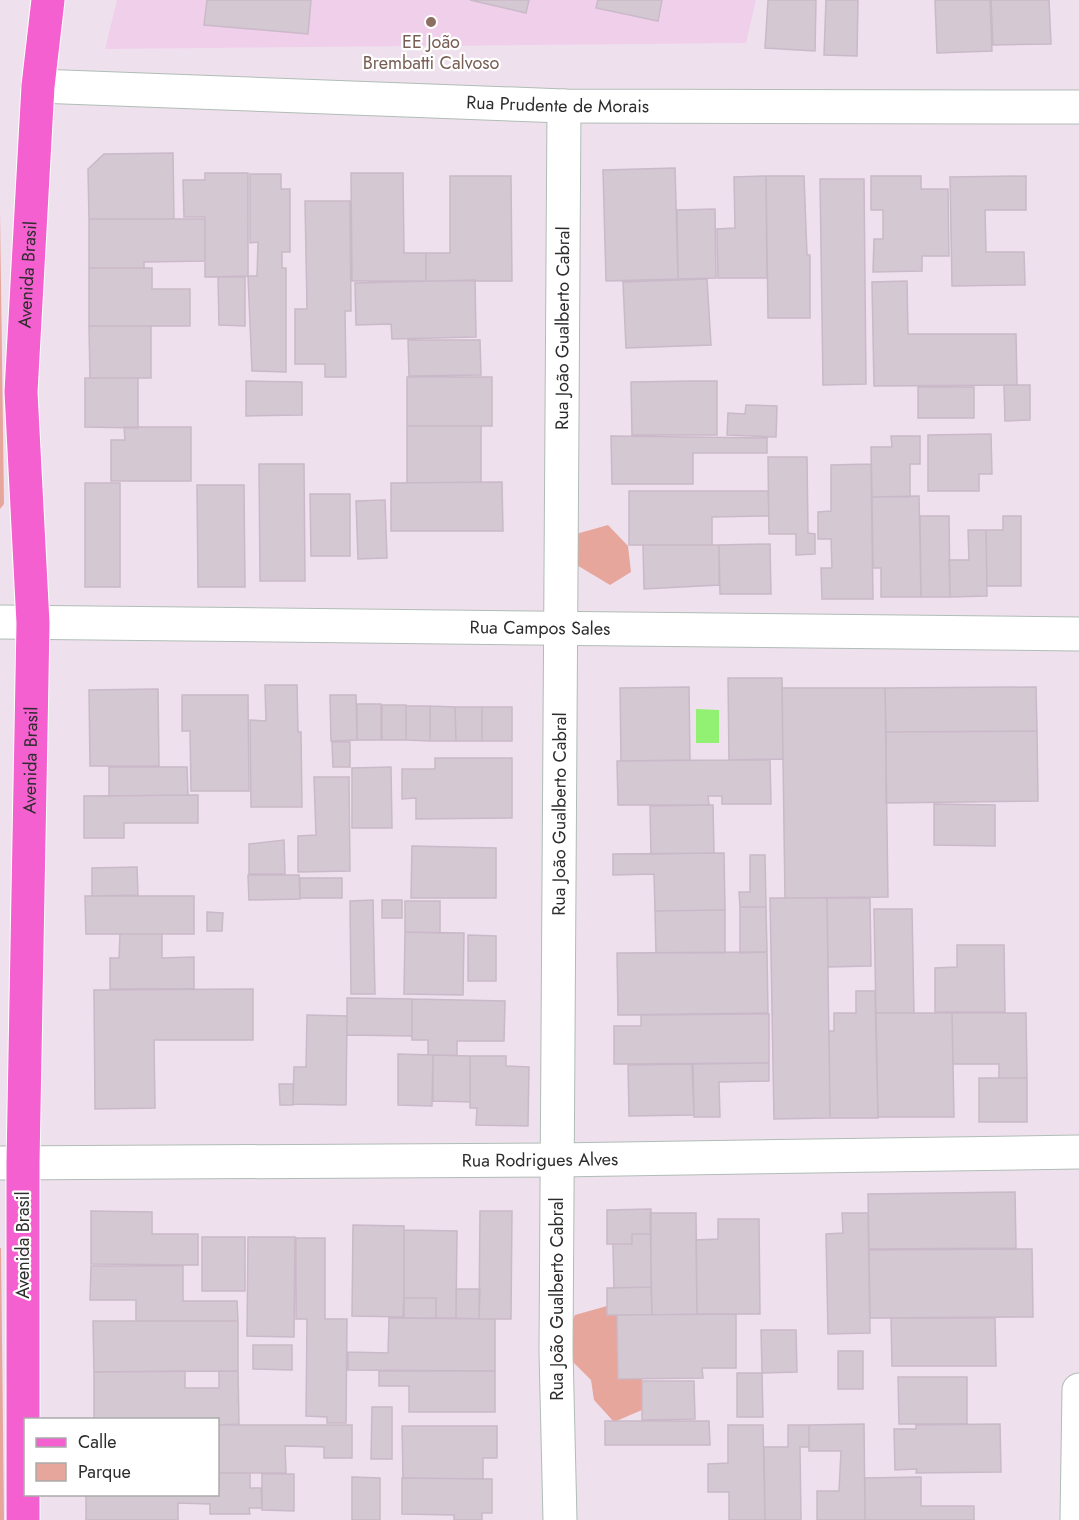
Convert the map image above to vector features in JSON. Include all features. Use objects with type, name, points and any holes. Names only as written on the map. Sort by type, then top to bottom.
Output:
[{"type":"main road","name":"Avenida Brasil","points":[[22,1520],[12,1163],[33,623],[21,392],[38,86],[48,0]]},
{"type":"street","name":"Rua Prudente de Morais","points":[[38,86],[564,106],[1079,107]]},
{"type":"street","name":"Rua João Gualberto Cabral","points":[[560,1520],[556,1351],[564,106]]},
{"type":"street","name":"Rua Campos Sales","points":[[0,622],[1079,634]]},
{"type":"street","name":"Rua Rodrigues Alves","points":[[12,1163],[557,1160],[1079,1152]]},
{"type":"street","points":[[1077,1520],[1079,1390]]},
{"type":"shaded area","name":"EE João Brembatti Calvoso","points":[[117,0],[756,0],[746,43],[105,49]]},
{"type":"shaded area","points":[[696,709],[719,710],[719,743],[696,743]]},
{"type":"green space","points":[[0,211],[4,504],[0,509]]},
{"type":"green space","points":[[608,525],[628,546],[631,572],[610,585],[575,564],[576,534]]},
{"type":"green space","points":[[1,1248],[4,1520],[0,1520]]},
{"type":"green space","points":[[607,1306],[624,1310],[649,1407],[614,1422],[594,1400],[591,1380],[559,1348],[575,1315]]},
{"type":"building","points":[[207,0],[311,0],[308,34],[204,25]]},
{"type":"building","points":[[470,0],[529,0],[526,13]]},
{"type":"building","points":[[598,0],[662,0],[658,21],[596,8]]},
{"type":"building","points":[[768,0],[816,0],[815,51],[765,48]]},
{"type":"building","points":[[826,0],[858,0],[857,56],[824,55]]},
{"type":"building","points":[[935,0],[990,0],[992,51],[937,53]]},
{"type":"building","points":[[991,0],[1049,0],[1051,44],[993,45]]},
{"type":"building","points":[[173,153],[174,219],[89,219],[88,169],[104,154]]},
{"type":"building","points":[[675,168],[678,279],[606,281],[603,170]]},
{"type":"building","points":[[205,173],[248,173],[248,276],[205,277],[205,217],[184,217],[183,180],[205,180]]},
{"type":"building","points":[[351,173],[403,173],[404,253],[426,253],[426,281],[352,281]]},
{"type":"building","points":[[250,174],[281,174],[281,189],[290,189],[290,252],[282,252],[282,268],[286,268],[286,372],[252,371],[248,276],[257,276],[258,242],[250,243]]},
{"type":"building","points":[[450,176],[511,176],[512,281],[426,281],[426,253],[450,253]]},
{"type":"building","points":[[766,176],[804,176],[807,255],[810,255],[810,318],[768,318]]},
{"type":"building","points":[[766,176],[767,278],[718,278],[717,229],[735,228],[734,177]]},
{"type":"building","points":[[871,176],[921,176],[921,189],[948,189],[949,256],[922,256],[922,271],[873,272],[874,239],[883,239],[883,210],[871,210]]},
{"type":"building","points":[[1026,176],[1026,210],[985,210],[986,252],[1024,252],[1025,285],[952,286],[950,177]]},
{"type":"building","points":[[820,179],[864,179],[866,384],[823,385]]},
{"type":"building","points":[[305,201],[350,201],[351,311],[345,311],[346,377],[325,377],[325,364],[295,364],[295,309],[307,309]]},
{"type":"building","points":[[715,209],[716,278],[678,279],[677,210]]},
{"type":"building","points":[[89,219],[205,219],[205,261],[144,262],[144,268],[89,268]]},
{"type":"building","points":[[89,268],[152,268],[152,289],[190,289],[190,326],[89,326]]},
{"type":"building","points":[[218,277],[245,277],[245,326],[219,325]]},
{"type":"building","points":[[707,279],[711,345],[626,348],[623,282]]},
{"type":"building","points":[[475,280],[476,337],[392,339],[391,324],[356,325],[355,283]]},
{"type":"building","points":[[907,281],[908,334],[1016,334],[1017,385],[874,386],[872,282]]},
{"type":"building","points":[[89,326],[151,326],[151,378],[90,378]]},
{"type":"building","points":[[408,340],[480,340],[481,375],[409,376]]},
{"type":"building","points":[[407,377],[492,377],[492,426],[407,426]]},
{"type":"building","points":[[85,378],[138,378],[138,428],[85,427]]},
{"type":"building","points":[[246,381],[302,382],[302,415],[246,416]]},
{"type":"building","points":[[717,381],[717,435],[632,435],[631,382]]},
{"type":"building","points":[[1004,385],[1030,385],[1030,420],[1005,421]]},
{"type":"building","points":[[918,387],[974,387],[974,418],[918,418]]},
{"type":"building","points":[[746,405],[777,406],[776,437],[727,435],[728,413],[745,414]]},
{"type":"building","points":[[407,426],[481,426],[481,482],[407,483]]},
{"type":"building","points":[[124,427],[191,427],[191,481],[111,481],[111,440],[125,440]]},
{"type":"building","points":[[991,434],[992,474],[979,474],[979,491],[928,491],[928,435]]},
{"type":"building","points":[[611,436],[767,438],[767,453],[693,453],[693,484],[612,484]]},
{"type":"building","points":[[891,436],[920,436],[920,464],[910,464],[910,497],[872,497],[871,447],[892,447]]},
{"type":"building","points":[[768,457],[807,457],[808,533],[815,534],[815,554],[796,555],[796,534],[769,534]]},
{"type":"building","points":[[259,464],[304,464],[305,581],[260,581]]},
{"type":"building","points":[[871,464],[873,599],[822,599],[821,568],[832,568],[831,539],[818,539],[818,512],[831,511],[831,465]]},
{"type":"building","points":[[502,482],[503,531],[391,531],[391,483]]},
{"type":"building","points":[[85,483],[120,483],[120,587],[85,587]]},
{"type":"building","points":[[197,485],[244,485],[245,587],[198,587]]},
{"type":"building","points":[[629,491],[768,491],[769,516],[712,517],[712,545],[629,545]]},
{"type":"building","points":[[310,494],[350,494],[350,556],[311,556]]},
{"type":"building","points":[[919,496],[921,597],[881,597],[881,568],[873,568],[872,497]]},
{"type":"building","points":[[385,500],[387,558],[358,559],[356,501]]},
{"type":"building","points":[[920,516],[949,516],[950,597],[921,597]]},
{"type":"building","points":[[1003,516],[1021,516],[1021,586],[987,586],[986,530],[1003,530]]},
{"type":"building","points":[[968,530],[986,530],[987,596],[950,597],[949,560],[969,560]]},
{"type":"building","points":[[770,544],[771,594],[720,594],[719,545]]},
{"type":"building","points":[[643,545],[719,545],[719,585],[644,589]]},
{"type":"building","points":[[728,678],[782,678],[783,759],[729,760]]},
{"type":"building","points":[[265,685],[297,685],[298,732],[301,732],[302,807],[251,807],[250,720],[266,721]]},
{"type":"building","points":[[689,687],[690,760],[621,761],[620,688]]},
{"type":"building","points":[[1036,687],[1037,731],[886,732],[885,688]]},
{"type":"building","points":[[782,688],[885,688],[888,897],[785,898]]},
{"type":"building","points":[[158,689],[159,766],[90,766],[89,690]]},
{"type":"building","points":[[182,695],[248,695],[249,791],[191,791],[190,731],[182,731]]},
{"type":"building","points":[[330,695],[356,695],[357,740],[331,741]]},
{"type":"building","points":[[357,704],[381,704],[381,740],[357,740]]},
{"type":"building","points":[[382,705],[406,705],[406,740],[382,740]]},
{"type":"building","points":[[406,706],[430,706],[430,741],[406,740]]},
{"type":"building","points":[[430,706],[455,707],[456,741],[430,741]]},
{"type":"building","points":[[455,707],[482,707],[482,741],[456,741]]},
{"type":"building","points":[[482,707],[512,707],[512,741],[482,741]]},
{"type":"building","points":[[1037,731],[1038,801],[886,803],[886,732]]},
{"type":"building","points":[[332,742],[350,742],[350,767],[333,767]]},
{"type":"building","points":[[435,758],[512,758],[512,818],[416,819],[416,798],[402,799],[402,769],[435,769]]},
{"type":"building","points":[[770,760],[771,804],[722,804],[722,796],[708,796],[709,805],[618,805],[617,761]]},
{"type":"building","points":[[109,767],[187,767],[188,795],[109,796]]},
{"type":"building","points":[[391,767],[392,828],[352,828],[352,768]]},
{"type":"building","points":[[314,777],[349,777],[350,871],[298,872],[298,836],[316,835]]},
{"type":"building","points":[[198,795],[198,823],[124,823],[124,838],[84,838],[84,796]]},
{"type":"building","points":[[934,804],[995,805],[995,846],[934,845]]},
{"type":"building","points":[[713,805],[714,853],[651,854],[650,806]]},
{"type":"building","points":[[284,840],[285,874],[249,874],[249,844]]},
{"type":"building","points":[[412,846],[496,848],[496,898],[411,898]]},
{"type":"building","points":[[724,853],[725,910],[655,911],[654,874],[613,875],[613,854]]},
{"type":"building","points":[[750,855],[765,855],[766,907],[740,907],[739,892],[750,892]]},
{"type":"building","points":[[137,867],[138,895],[92,896],[92,868]]},
{"type":"building","points":[[248,875],[299,875],[300,899],[249,900]]},
{"type":"building","points":[[300,878],[342,878],[342,898],[300,898]]},
{"type":"building","points":[[85,896],[194,896],[194,934],[86,934]]},
{"type":"building","points":[[770,898],[827,898],[830,1118],[774,1119]]},
{"type":"building","points":[[827,898],[870,898],[871,966],[828,967]]},
{"type":"building","points":[[373,900],[375,994],[351,994],[350,901]]},
{"type":"building","points":[[382,900],[402,900],[402,918],[382,918]]},
{"type":"building","points":[[405,901],[440,901],[440,933],[405,932]]},
{"type":"building","points":[[740,907],[766,907],[767,952],[740,953]]},
{"type":"building","points":[[874,909],[912,909],[914,1013],[876,1013]]},
{"type":"building","points":[[725,910],[725,953],[656,953],[655,911]]},
{"type":"building","points":[[207,912],[223,913],[222,931],[207,931]]},
{"type":"building","points":[[405,932],[464,933],[463,995],[404,994]]},
{"type":"building","points":[[120,934],[162,934],[162,958],[194,957],[194,989],[110,989],[110,958],[119,958]]},
{"type":"building","points":[[468,935],[496,936],[496,981],[468,981]]},
{"type":"building","points":[[957,945],[1004,945],[1005,1012],[935,1012],[935,968],[957,967]]},
{"type":"building","points":[[767,952],[768,1013],[618,1015],[617,953]]},
{"type":"building","points":[[253,989],[253,1040],[154,1040],[155,1108],[95,1109],[94,990]]},
{"type":"building","points":[[856,991],[875,991],[878,1118],[830,1118],[829,1031],[834,1031],[834,1013],[856,1013]]},
{"type":"building","points":[[347,998],[412,999],[412,1036],[347,1035]]},
{"type":"building","points":[[412,999],[505,1001],[504,1041],[457,1041],[457,1055],[428,1055],[428,1040],[412,1040]]},
{"type":"building","points":[[876,1013],[952,1013],[954,1117],[878,1117]]},
{"type":"building","points":[[952,1013],[1026,1013],[1027,1078],[999,1078],[999,1064],[953,1064]]},
{"type":"building","points":[[769,1014],[769,1063],[614,1064],[614,1026],[641,1026],[641,1015]]},
{"type":"building","points":[[307,1015],[347,1016],[346,1105],[293,1104],[294,1067],[306,1067]]},
{"type":"building","points":[[398,1054],[433,1055],[432,1106],[398,1105]]},
{"type":"building","points":[[433,1055],[470,1056],[470,1102],[433,1101]]},
{"type":"building","points":[[470,1056],[506,1056],[506,1066],[529,1067],[528,1126],[476,1125],[477,1108],[470,1108]]},
{"type":"building","points":[[769,1063],[769,1081],[719,1082],[720,1117],[694,1117],[693,1064]]},
{"type":"building","points":[[692,1064],[694,1115],[629,1116],[628,1065]]},
{"type":"building","points":[[979,1078],[1027,1078],[1027,1122],[979,1122]]},
{"type":"building","points":[[279,1084],[293,1084],[293,1105],[280,1105]]},
{"type":"building","points":[[1015,1192],[1016,1248],[869,1249],[868,1194]]},
{"type":"building","points":[[651,1209],[651,1234],[632,1234],[632,1244],[607,1244],[607,1210]]},
{"type":"building","points":[[91,1211],[152,1212],[152,1234],[198,1234],[198,1265],[91,1264]]},
{"type":"building","points":[[480,1211],[512,1211],[511,1319],[479,1319]]},
{"type":"building","points":[[650,1213],[696,1213],[697,1314],[652,1315]]},
{"type":"building","points":[[842,1213],[868,1213],[870,1333],[828,1334],[826,1234],[843,1233]]},
{"type":"building","points":[[718,1219],[759,1219],[760,1314],[697,1314],[696,1240],[718,1239]]},
{"type":"building","points":[[353,1225],[404,1226],[404,1317],[352,1316]]},
{"type":"building","points":[[404,1230],[457,1231],[456,1318],[436,1318],[436,1298],[404,1298]]},
{"type":"building","points":[[632,1234],[651,1234],[651,1287],[614,1288],[613,1244],[632,1244]]},
{"type":"building","points":[[202,1237],[245,1237],[245,1291],[202,1291]]},
{"type":"building","points":[[248,1237],[295,1237],[294,1337],[247,1336]]},
{"type":"building","points":[[296,1238],[325,1238],[325,1319],[347,1319],[346,1423],[327,1423],[327,1417],[306,1416],[307,1319],[296,1319]]},
{"type":"building","points":[[1032,1249],[1033,1317],[870,1318],[869,1250]]},
{"type":"building","points":[[91,1266],[183,1266],[183,1301],[237,1301],[238,1321],[136,1321],[136,1300],[90,1300]]},
{"type":"building","points":[[651,1287],[652,1315],[607,1315],[607,1288]]},
{"type":"building","points":[[456,1289],[480,1289],[479,1319],[456,1318]]},
{"type":"building","points":[[404,1298],[436,1298],[436,1318],[403,1318]]},
{"type":"building","points":[[736,1314],[736,1368],[702,1368],[703,1378],[618,1379],[617,1315]]},
{"type":"building","points":[[389,1318],[495,1319],[495,1371],[348,1370],[348,1352],[388,1353]]},
{"type":"building","points":[[891,1318],[995,1318],[996,1366],[892,1366]]},
{"type":"building","points":[[93,1321],[238,1321],[238,1371],[94,1372]]},
{"type":"building","points":[[761,1330],[796,1330],[797,1372],[762,1373]]},
{"type":"building","points":[[253,1345],[292,1345],[292,1370],[253,1369]]},
{"type":"building","points":[[838,1351],[863,1351],[863,1389],[838,1389]]},
{"type":"building","points":[[185,1371],[185,1388],[219,1388],[219,1371],[238,1371],[239,1424],[219,1425],[219,1418],[94,1418],[94,1372]]},
{"type":"building","points":[[379,1371],[495,1371],[495,1412],[409,1412],[409,1386],[379,1386]]},
{"type":"building","points":[[737,1373],[762,1373],[763,1417],[737,1417]]},
{"type":"building","points":[[898,1377],[967,1377],[967,1424],[899,1424]]},
{"type":"building","points":[[642,1381],[694,1381],[695,1419],[642,1420]]},
{"type":"building","points":[[372,1407],[392,1407],[392,1459],[371,1459]]},
{"type":"building","points":[[605,1421],[709,1421],[710,1445],[605,1445]]},
{"type":"building","points":[[864,1424],[865,1520],[817,1520],[817,1491],[839,1491],[841,1451],[809,1451],[809,1425]]},
{"type":"building","points":[[1000,1424],[1001,1472],[916,1473],[917,1469],[895,1470],[894,1429],[916,1429],[916,1425]]},
{"type":"building","points":[[219,1425],[352,1425],[352,1458],[324,1458],[324,1447],[285,1446],[286,1473],[219,1473]]},
{"type":"building","points":[[728,1425],[763,1425],[765,1520],[729,1520],[729,1492],[708,1492],[708,1464],[728,1463]]},
{"type":"building","points":[[788,1425],[809,1425],[809,1447],[800,1447],[801,1520],[765,1520],[764,1447],[788,1447]]},
{"type":"building","points":[[402,1426],[497,1426],[497,1458],[483,1458],[483,1479],[403,1478]]},
{"type":"building","points":[[219,1473],[250,1473],[250,1488],[261,1488],[262,1508],[249,1508],[250,1514],[210,1514],[210,1504],[178,1503],[178,1520],[86,1520],[86,1496],[219,1496]]},
{"type":"building","points":[[262,1474],[294,1474],[294,1511],[262,1510]]},
{"type":"building","points":[[352,1477],[380,1478],[380,1520],[352,1520]]},
{"type":"building","points":[[921,1477],[921,1506],[974,1506],[974,1520],[865,1520],[865,1478]]},
{"type":"building","points":[[402,1478],[492,1479],[492,1513],[482,1513],[482,1520],[454,1520],[454,1515],[402,1514]]},
{"type":"place","name":"EE João Brembatti Calvoso","points":[[431,22]]}]
